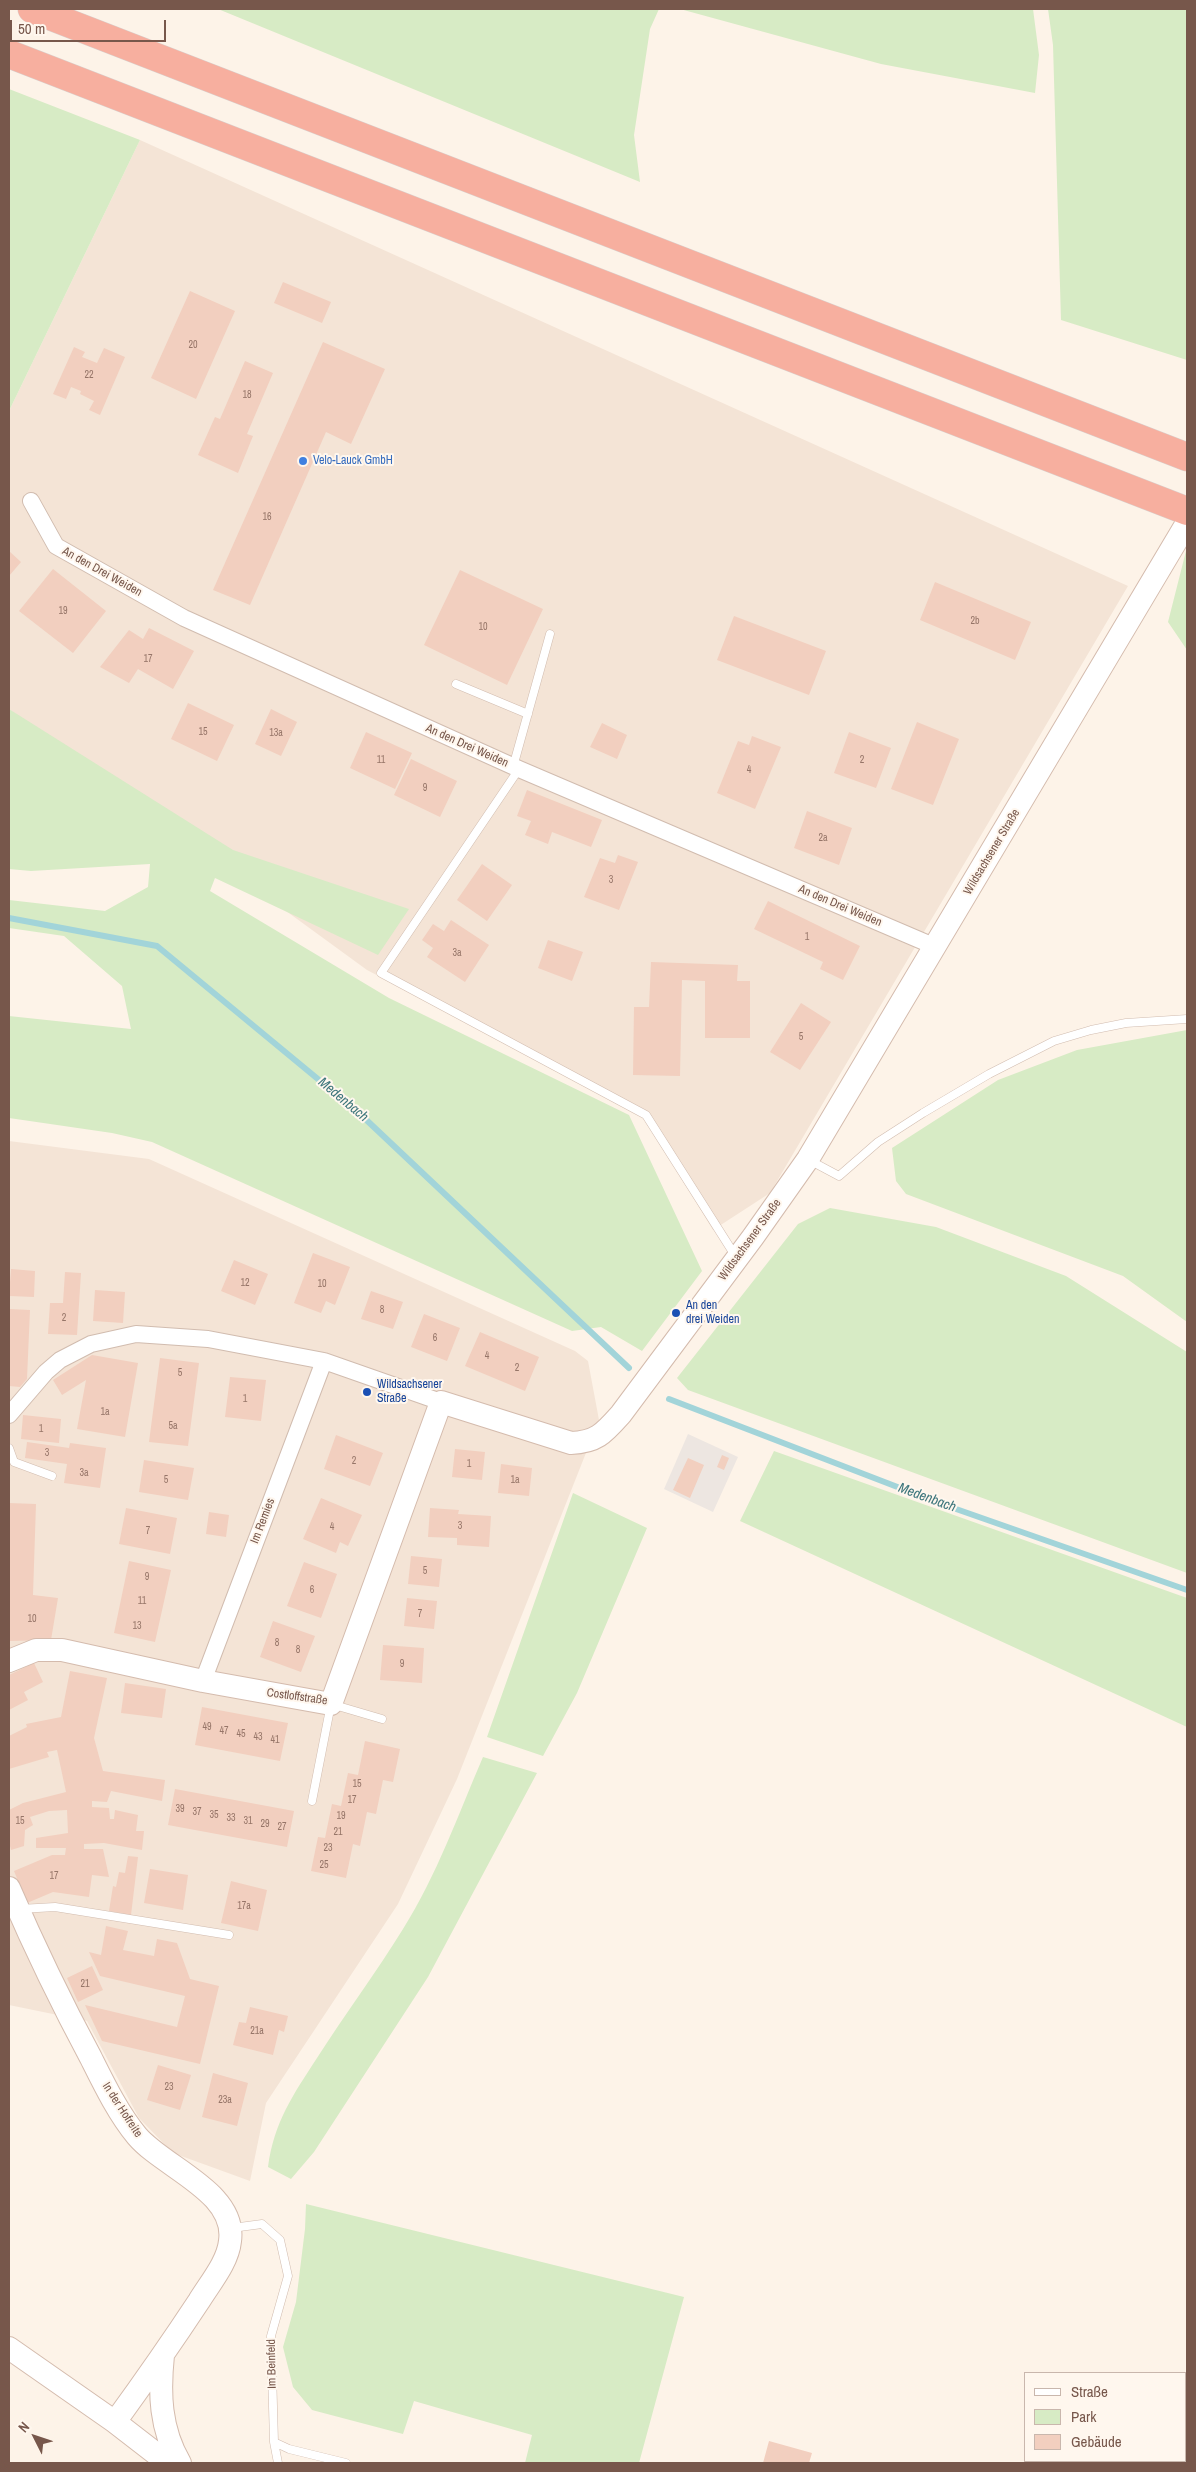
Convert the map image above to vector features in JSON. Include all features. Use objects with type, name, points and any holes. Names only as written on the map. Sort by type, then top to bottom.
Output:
[{"type":"highway","points":[[32,9],[1187,457]]},
{"type":"highway","points":[[9,54],[1182,513]]},
{"type":"main road","name":"Wildsachsener Straße","points":[[441,1402],[571,1444],[587,1443],[598,1438],[621,1414],[737,1259],[808,1159],[1174,545],[1182,513]]},
{"type":"main road","name":"Costloffstraße","points":[[9,1661],[36,1650],[55,1650],[202,1681],[331,1704],[441,1402]]},
{"type":"main road","name":"In der Hofreite","points":[[9,1888],[20,1918],[54,1990],[126,2120],[151,2150],[219,2202],[228,2216],[230,2242],[226,2256],[163,2355],[115,2422]]},
{"type":"main road","points":[[9,2348],[115,2422],[168,2463]]},
{"type":"main road","name":"In der Hofreite","points":[[163,2355],[160,2388],[163,2421],[173,2452],[180,2463]]},
{"type":"street","name":"An den Drei Weiden","points":[[31,501],[56,546],[184,618],[516,768],[936,947]]},
{"type":"street","name":"Wildsachsener Straße","points":[[9,1415],[46,1372],[60,1360],[91,1344],[136,1334],[208,1339],[324,1361],[441,1402]]},
{"type":"street","name":"Im Remies","points":[[202,1681],[324,1361]]},
{"type":"lane","points":[[550,634],[528,714],[516,768],[381,973],[646,1115],[737,1259]]},
{"type":"lane","points":[[456,684],[528,714]]},
{"type":"lane","points":[[808,1159],[839,1176],[878,1142],[924,1113],[989,1074],[1054,1041],[1091,1030],[1126,1023],[1187,1019]]},
{"type":"lane","points":[[9,1448],[14,1462],[52,1476]]},
{"type":"lane","points":[[312,1801],[331,1704],[382,1719]]},
{"type":"lane","points":[[20,1918],[55,1906],[229,1935]]},
{"type":"lane","name":"Im Beinfeld","points":[[230,2228],[262,2224],[280,2240],[288,2276],[271,2336],[274,2442],[278,2463]]},
{"type":"lane","points":[[274,2442],[290,2449],[346,2463]]},
{"type":"shaded area","points":[[140,140],[1128,586],[770,1193],[713,1230],[642,1114],[367,970],[9,709],[9,411]]},
{"type":"shaded area","points":[[9,1141],[149,1159],[575,1351],[588,1361],[599,1420],[457,1779],[398,1904],[266,2103],[250,2181],[173,2153],[139,2118],[87,2021],[9,2005]]},
{"type":"shaded area","points":[[688,1434],[738,1457],[713,1512],[664,1489]]},
{"type":"green space","points":[[218,9],[659,9],[650,29],[634,135],[640,182]]},
{"type":"green space","points":[[680,9],[1033,9],[1039,55],[1035,93],[881,64]]},
{"type":"green space","points":[[1048,9],[1187,9],[1187,360],[1061,320],[1053,45]]},
{"type":"green space","points":[[9,89],[140,140],[9,411]]},
{"type":"green space","points":[[1187,552],[1187,650],[1168,622]]},
{"type":"green space","points":[[9,709],[233,850],[409,909],[378,955],[215,878],[210,891],[389,998],[629,1115],[702,1271],[642,1351],[601,1327],[572,1331],[152,1142],[112,1133],[9,1118],[9,1016],[131,1029],[122,986],[64,936],[9,928],[9,900],[105,911],[148,887],[150,864],[31,871],[9,869]]},
{"type":"green space","points":[[1187,1030],[1187,1322],[1123,1276],[906,1194],[896,1181],[892,1148],[998,1080],[1077,1050]]},
{"type":"green space","points":[[830,1208],[936,1227],[1066,1276],[1187,1352],[1187,1573],[688,1390],[677,1378],[798,1224]]},
{"type":"green space","points":[[774,1451],[1187,1598],[1187,1727],[740,1521]]},
{"type":"green space","points":[[573,1493],[647,1528],[577,1693],[543,1756],[487,1737]]},
{"type":"green space","points":[[483,1757],[537,1773],[428,1977],[314,2152],[291,2179],[268,2167],[280,2122],[300,2084],[393,1945],[415,1908],[446,1845]]},
{"type":"green space","points":[[306,2204],[684,2297],[639,2463],[525,2463],[532,2435],[414,2401],[403,2434],[312,2410],[293,2387],[283,2347],[296,2302],[305,2229]]},
{"type":"building","points":[[283,282],[331,302],[322,323],[274,303]]},
{"type":"building","points":[[190,291],[235,311],[196,399],[151,378]]},
{"type":"building","points":[[323,342],[385,369],[351,444],[326,432],[250,605],[213,590]]},
{"type":"building","points":[[74,347],[85,352],[82,357],[97,363],[104,348],[125,357],[100,415],[89,410],[94,401],[80,394],[81,391],[71,387],[66,399],[53,394]]},
{"type":"building","points":[[245,361],[273,373],[247,434],[253,436],[238,473],[198,455],[215,417],[220,419]]},
{"type":"building","points":[[9,551],[21,562],[9,576]]},
{"type":"building","points":[[53,569],[106,611],[73,653],[19,611]]},
{"type":"building","points":[[460,570],[543,609],[507,685],[424,645]]},
{"type":"building","points":[[935,582],[1031,622],[1015,660],[920,620]]},
{"type":"building","points":[[734,616],[826,651],[809,695],[717,660]]},
{"type":"building","points":[[149,628],[194,651],[173,689],[138,669],[129,683],[100,667],[129,630],[143,639]]},
{"type":"building","points":[[188,703],[234,725],[217,761],[171,739]]},
{"type":"building","points":[[271,709],[297,722],[281,756],[255,744]]},
{"type":"building","points":[[917,722],[959,739],[933,805],[891,789]]},
{"type":"building","points":[[602,723],[627,735],[617,759],[590,747]]},
{"type":"building","points":[[366,732],[412,753],[395,789],[350,768]]},
{"type":"building","points":[[849,732],[891,748],[876,788],[834,773]]},
{"type":"building","points":[[752,736],[781,747],[755,809],[717,793],[738,741],[749,745]]},
{"type":"building","points":[[411,759],[457,781],[440,817],[394,795]]},
{"type":"building","points":[[527,790],[602,820],[591,847],[552,832],[548,844],[525,835],[531,821],[517,816]]},
{"type":"building","points":[[807,811],[852,828],[839,865],[794,848]]},
{"type":"building","points":[[618,855],[638,862],[619,910],[584,897],[600,858],[615,863]]},
{"type":"building","points":[[482,864],[512,885],[487,921],[457,900]]},
{"type":"building","points":[[768,901],[860,946],[843,980],[820,969],[823,962],[754,929]]},
{"type":"building","points":[[451,920],[489,945],[465,982],[427,957],[433,948],[422,940],[433,924],[444,931]]},
{"type":"building","points":[[548,940],[583,952],[572,981],[538,968]]},
{"type":"building","points":[[651,962],[738,965],[737,981],[750,981],[750,1038],[705,1038],[705,981],[682,980],[680,1076],[633,1075],[634,1007],[649,1007]]},
{"type":"building","points":[[801,1003],[831,1022],[800,1070],[770,1052]]},
{"type":"building","points":[[313,1253],[350,1267],[335,1305],[326,1301],[321,1313],[294,1303]]},
{"type":"building","points":[[234,1260],[268,1274],[255,1305],[221,1291]]},
{"type":"building","points":[[11,1269],[35,1271],[34,1297],[9,1296]]},
{"type":"building","points":[[65,1272],[81,1273],[77,1335],[48,1334],[50,1303],[63,1303]]},
{"type":"building","points":[[95,1290],[125,1292],[123,1323],[93,1321]]},
{"type":"building","points":[[371,1291],[403,1302],[393,1329],[361,1319]]},
{"type":"building","points":[[9,1309],[30,1310],[27,1379],[20,1387],[9,1386]]},
{"type":"building","points":[[424,1314],[460,1328],[447,1361],[411,1347]]},
{"type":"building","points":[[480,1332],[539,1357],[525,1391],[465,1366]]},
{"type":"building","points":[[92,1355],[138,1363],[125,1437],[77,1429],[86,1380],[62,1395],[53,1380]]},
{"type":"building","points":[[160,1358],[199,1363],[188,1446],[149,1442]]},
{"type":"building","points":[[230,1377],[266,1380],[261,1421],[225,1417]]},
{"type":"building","points":[[23,1415],[61,1419],[59,1443],[21,1439]]},
{"type":"building","points":[[336,1435],[383,1453],[370,1486],[324,1469]]},
{"type":"building","points":[[27,1442],[69,1448],[70,1443],[106,1448],[100,1488],[64,1483],[67,1464],[25,1458]]},
{"type":"building","points":[[455,1449],[485,1452],[482,1480],[452,1477]]},
{"type":"building","points":[[722,1455],[729,1458],[724,1470],[717,1467]]},
{"type":"building","points":[[688,1458],[704,1465],[690,1498],[673,1490]]},
{"type":"building","points":[[144,1460],[194,1468],[188,1500],[139,1492]]},
{"type":"building","points":[[501,1464],[532,1468],[529,1496],[498,1493]]},
{"type":"building","points":[[321,1498],[362,1515],[348,1546],[340,1542],[336,1553],[303,1539]]},
{"type":"building","points":[[9,1503],[36,1504],[33,1595],[58,1598],[51,1640],[9,1641]]},
{"type":"building","points":[[126,1508],[177,1518],[170,1554],[119,1544]]},
{"type":"building","points":[[430,1508],[459,1510],[458,1514],[491,1516],[489,1547],[457,1545],[457,1538],[428,1537]]},
{"type":"building","points":[[209,1512],[229,1515],[226,1537],[206,1534]]},
{"type":"building","points":[[411,1556],[442,1559],[439,1587],[408,1584]]},
{"type":"building","points":[[129,1561],[171,1570],[155,1642],[114,1633]]},
{"type":"building","points":[[304,1562],[337,1574],[321,1618],[287,1606]]},
{"type":"building","points":[[407,1598],[437,1601],[434,1629],[404,1626]]},
{"type":"building","points":[[273,1621],[315,1636],[301,1672],[260,1657]]},
{"type":"building","points":[[383,1645],[424,1648],[422,1683],[380,1680]]},
{"type":"building","points":[[34,1663],[43,1682],[24,1692],[28,1700],[9,1710],[9,1675]]},
{"type":"building","points":[[70,1671],[107,1678],[94,1738],[103,1771],[165,1780],[162,1801],[111,1791],[107,1802],[92,1801],[92,1807],[109,1808],[110,1819],[114,1819],[115,1810],[138,1815],[136,1831],[144,1831],[142,1850],[104,1843],[84,1844],[84,1849],[103,1849],[109,1877],[92,1875],[89,1897],[53,1892],[27,1903],[14,1871],[52,1855],[65,1855],[66,1848],[36,1848],[36,1838],[68,1833],[67,1810],[49,1811],[30,1817],[33,1825],[25,1830],[24,1846],[11,1850],[9,1842],[9,1810],[23,1803],[66,1792],[57,1750],[47,1752],[49,1757],[9,1769],[9,1736],[27,1727],[26,1724],[61,1717]]},
{"type":"building","points":[[125,1683],[166,1689],[162,1718],[121,1713]]},
{"type":"building","points":[[202,1707],[288,1723],[280,1761],[195,1745]]},
{"type":"building","points":[[365,1741],[400,1749],[393,1782],[383,1780],[376,1814],[367,1812],[360,1846],[353,1844],[346,1878],[311,1871],[318,1837],[325,1838],[332,1804],[341,1806],[348,1773],[358,1775]]},
{"type":"building","points":[[175,1789],[294,1811],[287,1847],[168,1825]]},
{"type":"building","points":[[128,1856],[138,1857],[131,1915],[109,1911],[113,1886],[116,1887],[119,1872],[125,1873]]},
{"type":"building","points":[[150,1869],[188,1875],[183,1910],[144,1903]]},
{"type":"building","points":[[231,1881],[267,1890],[258,1931],[221,1923]]},
{"type":"building","points":[[106,1926],[128,1931],[123,1950],[154,1956],[157,1939],[177,1943],[190,1979],[219,1986],[200,2064],[102,2041],[85,2005],[177,2027],[185,1996],[100,1976],[89,1952],[101,1955]]},
{"type":"building","points":[[92,1966],[103,1990],[78,2002],[67,1978]]},
{"type":"building","points":[[250,2007],[288,2016],[284,2032],[279,2030],[273,2055],[233,2045],[239,2022],[246,2023]]},
{"type":"building","points":[[158,2065],[191,2075],[180,2110],[147,2100]]},
{"type":"building","points":[[213,2073],[248,2083],[237,2126],[202,2117]]},
{"type":"building","points":[[769,2441],[812,2453],[809,2463],[763,2463]]},
{"type":"waterway","name":"Medenbach","points":[[9,918],[157,946],[359,1113],[629,1368]]},
{"type":"waterway","name":"Medenbach","points":[[669,1399],[939,1503],[1187,1590]]},
{"type":"place","name":"Velo-Lauck GmbH","points":[[303,461]]},
{"type":"place","name":"An den drei Weiden","points":[[676,1313]]},
{"type":"place","name":"Wildsachsener Straße","points":[[367,1392]]}]
